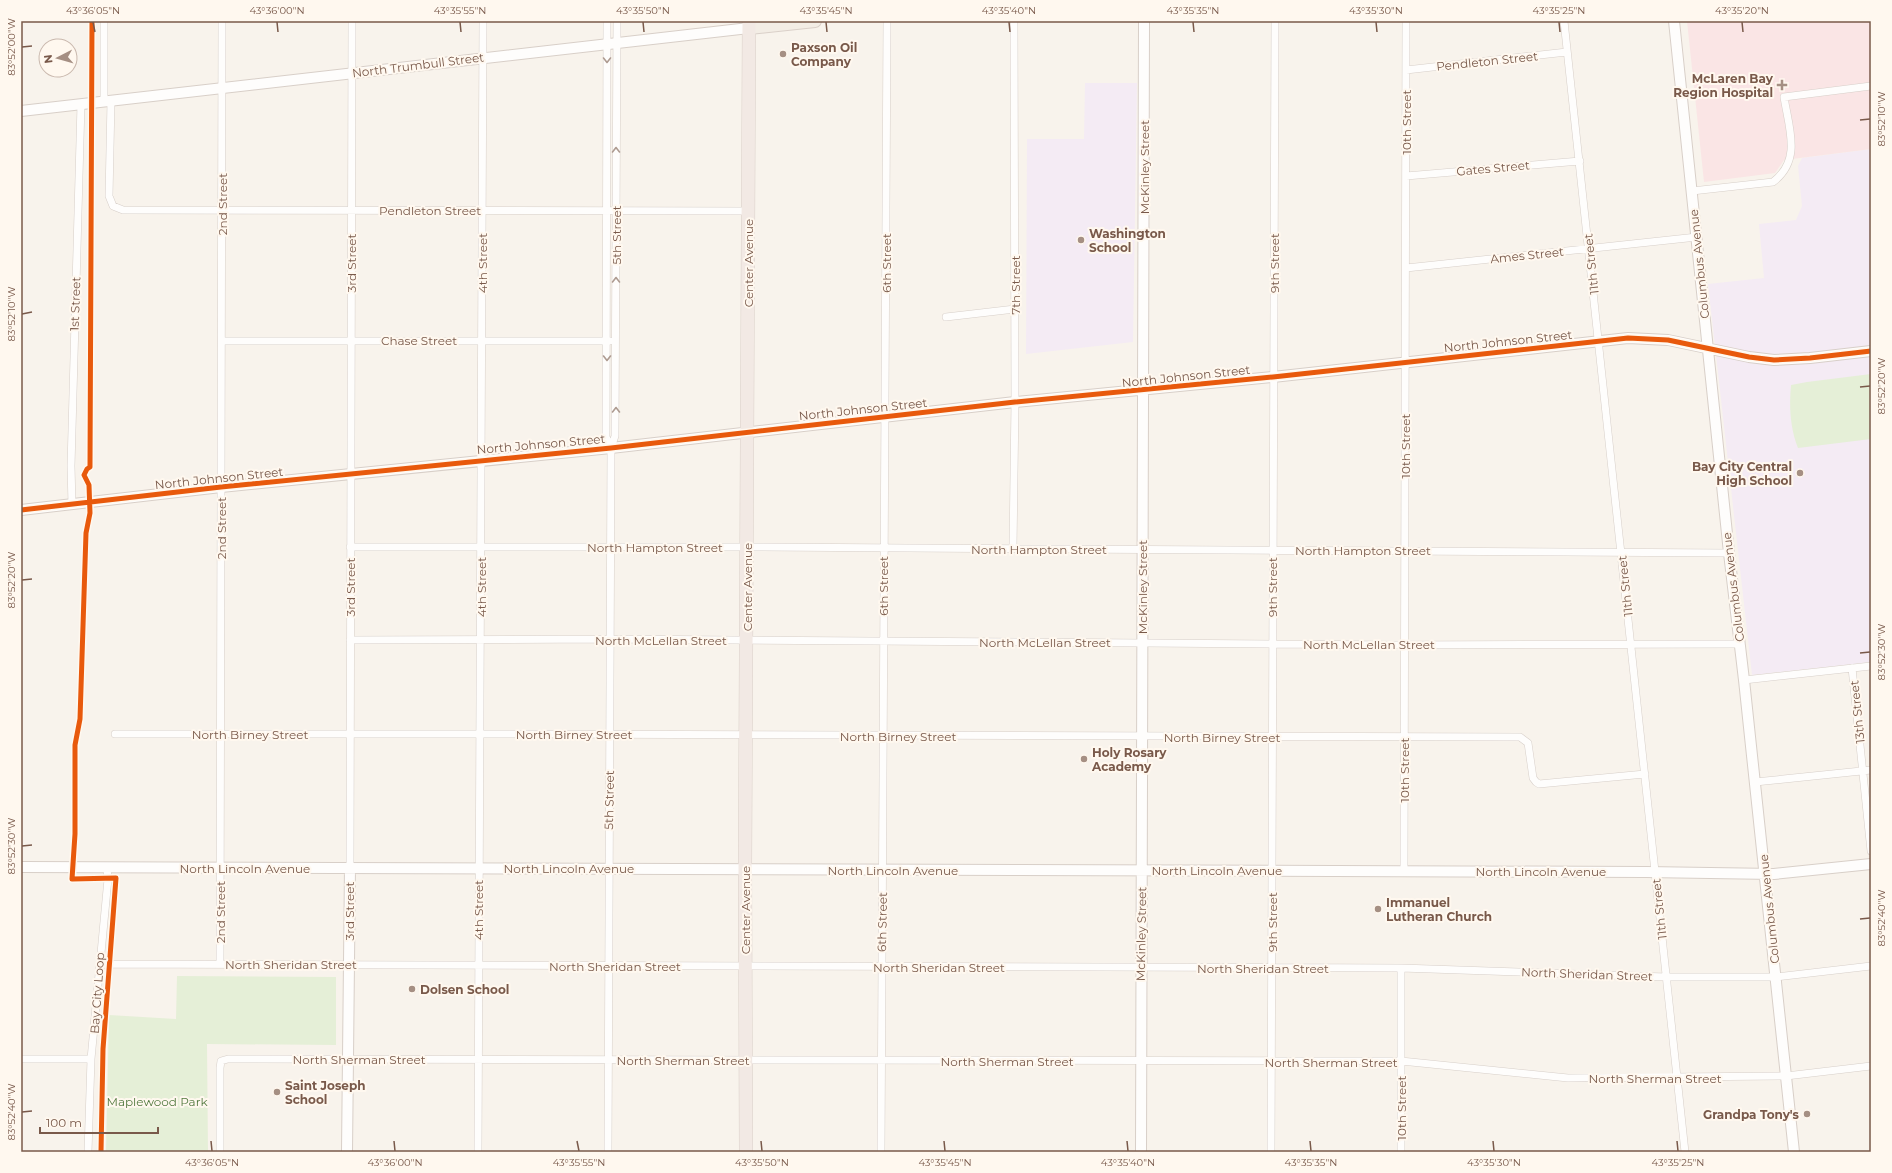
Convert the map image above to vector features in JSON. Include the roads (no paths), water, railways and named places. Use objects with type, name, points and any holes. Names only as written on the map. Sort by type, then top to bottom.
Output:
[{"type":"highway","name":"Center Avenue","points":[[746,1152],[745,869],[749,24]]},
{"type":"main road","name":"North Trumbull Street","points":[[749,24],[815,21]]},
{"type":"street","points":[[104,21],[108,102]]},
{"type":"street","name":"2nd Street","points":[[220,964],[219,868],[222,21]]},
{"type":"street","name":"3rd Street","points":[[347,1152],[350,867],[349,734],[352,21]]},
{"type":"street","name":"4th Street","points":[[478,1152],[478,868],[481,639],[483,21]]},
{"type":"street","name":"5th Street","points":[[607,21],[612,45],[616,212],[615,436],[611,448],[608,869],[608,1152]]},
{"type":"street","name":"5th Street","points":[[611,448],[606,437],[606,212],[612,45],[617,21]]},
{"type":"street","name":"6th Street","points":[[881,1152],[881,967],[883,870],[882,736],[883,548],[886,417],[887,21]]},
{"type":"street","name":"7th Street","points":[[1013,548],[1015,402],[1014,21]]},
{"type":"street","name":"McKinley Street","points":[[1141,1152],[1144,21]]},
{"type":"street","name":"9th Street","points":[[1271,1152],[1271,737],[1275,21]]},
{"type":"street","name":"10th Street","points":[[1404,871],[1406,21]]},
{"type":"street","name":"11th Street","points":[[1564,21],[1622,551],[1685,1152]]},
{"type":"street","name":"Columbus Avenue","points":[[1674,21],[1729,553],[1765,873],[1794,1152]]},
{"type":"street","name":"North Trumbull Street","points":[[21,111],[483,58],[612,45],[749,24]]},
{"type":"street","name":"Pendleton Street","points":[[1406,70],[1567,52]]},
{"type":"street","points":[[1692,191],[1773,182],[1782,175],[1787,167],[1792,153],[1784,97],[1871,86]]},
{"type":"street","name":"Pendleton Street","points":[[108,102],[109,196],[113,206],[123,210],[482,210],[606,212],[748,211]]},
{"type":"street","name":"1st Street","points":[[72,505],[71,466],[81,104]]},
{"type":"street","name":"Gates Street","points":[[1406,176],[1580,161]]},
{"type":"street","name":"Ames Street","points":[[1406,268],[1696,237]]},
{"type":"street","points":[[946,317],[1015,309]]},
{"type":"street","name":"North Johnson Street","points":[[21,510],[221,487],[611,448],[748,431],[1015,402],[1273,377],[1599,341],[1645,338],[1668,340],[1749,357],[1774,360],[1810,358],[1871,351]]},
{"type":"street","name":"Chase Street","points":[[222,340],[616,342]]},
{"type":"street","name":"North Hampton Street","points":[[350,546],[1622,551],[1729,553]]},
{"type":"street","name":"North McLellan Street","points":[[350,640],[610,639],[1272,644],[1740,644]]},
{"type":"street","points":[[1744,680],[1871,666]]},
{"type":"street","name":"13th Street","points":[[1852,668],[1871,851]]},
{"type":"street","name":"North Birney Street","points":[[115,734],[1404,738],[1520,737],[1528,743],[1533,778],[1539,784],[1645,774]]},
{"type":"street","points":[[1754,782],[1871,770]]},
{"type":"street","name":"North Lincoln Avenue","points":[[21,867],[1272,870],[1774,874],[1871,864]]},
{"type":"street","points":[[88,1152],[92,1059],[108,879],[107,868]]},
{"type":"street","name":"North Sheridan Street","points":[[101,964],[1401,968],[1666,977],[1776,977],[1871,966]]},
{"type":"street","name":"10th Street","points":[[1401,968],[1401,1152]]},
{"type":"street","name":"North Sherman Street","points":[[220,1152],[220,1068],[221,1061],[228,1059],[347,1058],[1271,1062],[1401,1061],[1568,1078],[1786,1076],[1871,1066]]},
{"type":"street","points":[[21,1059],[92,1059]]},
{"type":"place","name":"Paxson Oil Company","points":[[783,54]]},
{"type":"place","name":"McLaren Bay Region Hospital","points":[[1782,85]]},
{"type":"place","name":"Washington School","points":[[1081,240]]},
{"type":"place","name":"Bay City Central High School","points":[[1800,473]]},
{"type":"place","name":"Holy Rosary Academy","points":[[1084,759]]},
{"type":"place","name":"Immanuel Lutheran Church","points":[[1378,909]]},
{"type":"place","name":"Dolsen School","points":[[412,989]]},
{"type":"place","name":"Saint Joseph School","points":[[277,1092]]},
{"type":"place","name":"Grandpa Tony's","points":[[1807,1114]]},
{"type":"park label","name":"Maplewood Park","points":[[157,1101]]}]
